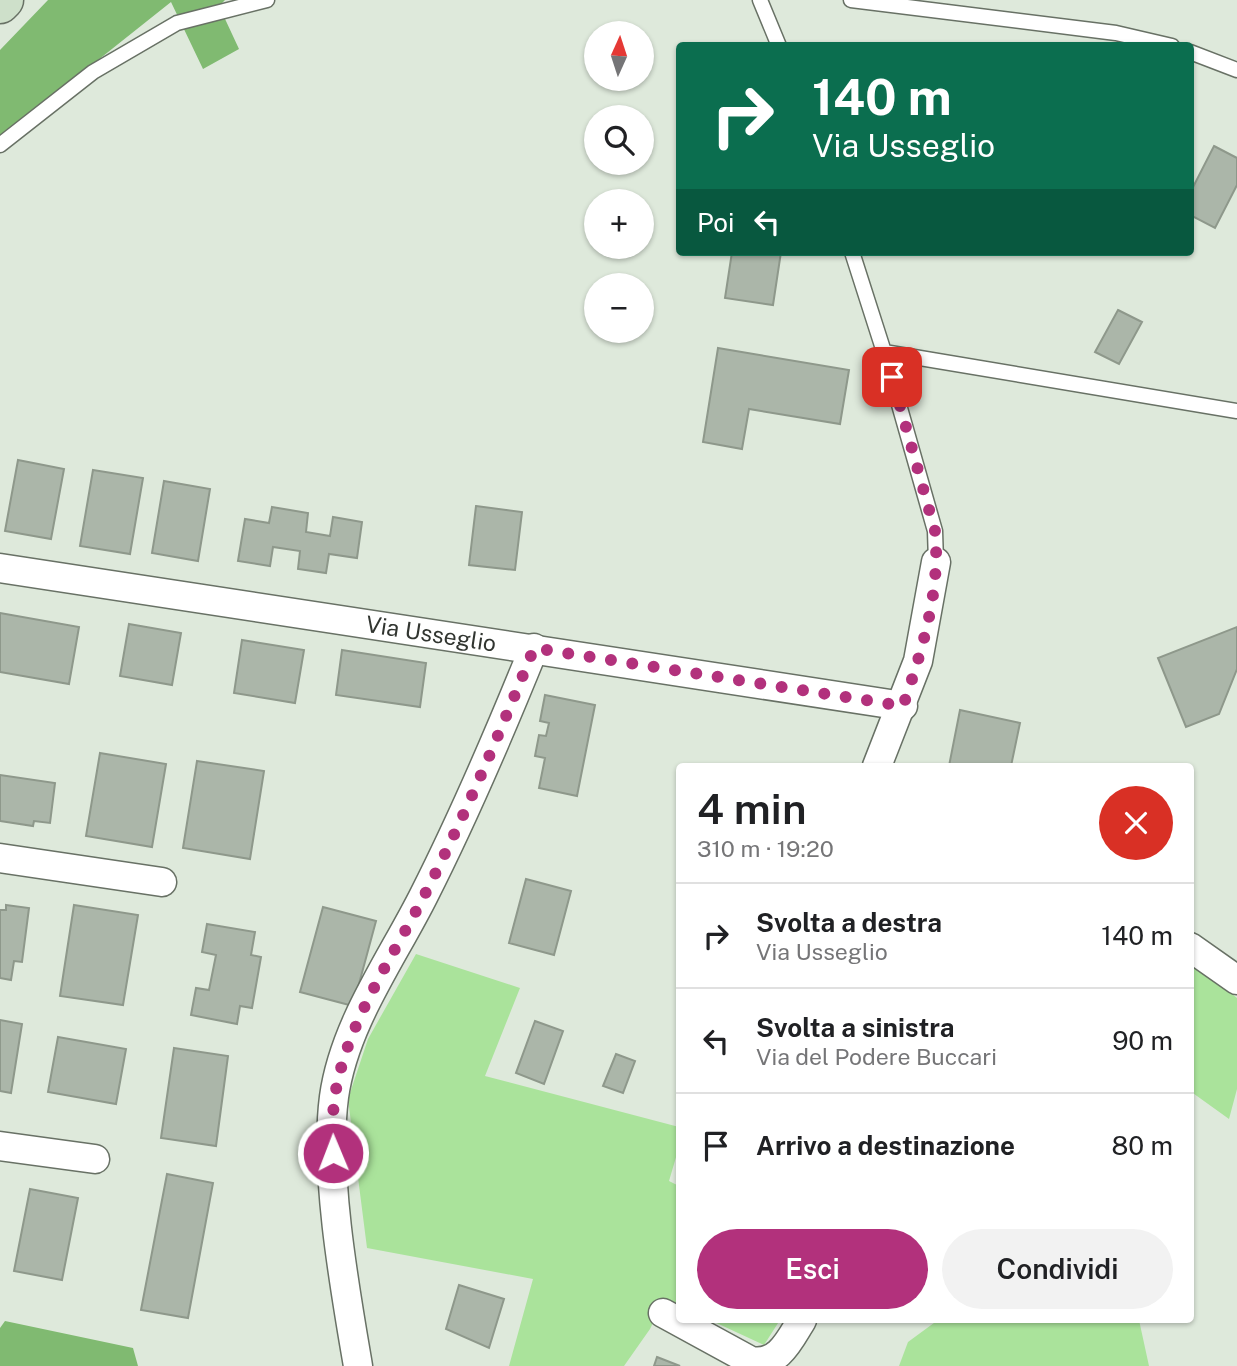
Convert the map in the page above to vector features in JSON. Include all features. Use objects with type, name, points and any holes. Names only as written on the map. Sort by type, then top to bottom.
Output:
[{"type":"street","points":[[878,763],[903,706],[924,639],[936,562]]},
{"type":"street","name":"Via Usseglio","points":[[0,568],[903,706]]},
{"type":"street","points":[[358,1366],[336,1205],[333,1117],[339,1077],[348,1048],[379,977],[424,897],[485,768],[534,648]]},
{"type":"street","points":[[0,858],[162,882]]},
{"type":"street","points":[[1194,950],[1237,981]]},
{"type":"street","points":[[0,1146],[95,1159]]},
{"type":"street","points":[[663,1313],[676,1320]]},
{"type":"street","points":[[682,1323],[758,1364],[777,1359],[800,1323]]},
{"type":"lane","points":[[0,145],[93,72],[177,23],[267,0]]},
{"type":"lane","points":[[760,0],[777,42]]},
{"type":"lane","points":[[851,0],[1116,33],[1155,42]]},
{"type":"lane","points":[[1194,54],[1237,70]]},
{"type":"lane","points":[[853,256],[884,352],[935,531],[936,562]]},
{"type":"lane","points":[[884,352],[1237,411]]},
{"type":"green space","points":[[48,0],[225,0],[219,6],[239,49],[203,69],[171,2],[0,138],[0,50]]},
{"type":"green space","points":[[416,954],[520,988],[485,1076],[676,1126],[676,1157],[669,1181],[676,1184],[676,1303],[665,1298],[650,1329],[624,1366],[509,1366],[533,1279],[367,1248],[348,1099],[368,1039]]},
{"type":"green space","points":[[1194,963],[1237,998],[1237,1089],[1229,1119],[1194,1094]]},
{"type":"green space","points":[[5,1321],[133,1348],[138,1366],[0,1366],[0,1328]]},
{"type":"green space","points":[[716,1323],[778,1323],[764,1345]]},
{"type":"green space","points":[[934,1323],[1140,1323],[1149,1366],[899,1366],[908,1342]]},
{"type":"building","points":[[1214,146],[1237,158],[1237,185],[1215,228],[1194,217],[1194,185]]},
{"type":"building","points":[[731,256],[780,256],[773,305],[725,298]]},
{"type":"building","points":[[1118,310],[1142,322],[1119,364],[1095,352]]},
{"type":"building","points":[[718,348],[849,370],[840,424],[749,409],[742,449],[703,442]]},
{"type":"building","points":[[18,460],[64,469],[51,539],[5,531]]},
{"type":"building","points":[[93,470],[143,478],[130,554],[80,546]]},
{"type":"building","points":[[164,481],[210,489],[198,561],[152,553]]},
{"type":"building","points":[[476,506],[522,512],[515,570],[469,565]]},
{"type":"building","points":[[272,507],[308,513],[306,532],[330,536],[333,517],[362,522],[357,558],[329,554],[326,573],[298,569],[300,551],[273,547],[270,566],[238,561],[245,519],[269,523]]},
{"type":"building","points":[[0,613],[79,627],[69,684],[0,672]]},
{"type":"building","points":[[129,624],[181,633],[172,685],[120,676]]},
{"type":"building","points":[[1237,627],[1237,669],[1219,714],[1186,727],[1158,658]]},
{"type":"building","points":[[242,640],[304,650],[295,703],[234,693]]},
{"type":"building","points":[[342,650],[426,663],[420,707],[336,695]]},
{"type":"building","points":[[545,695],[595,705],[577,796],[539,788],[545,758],[535,756],[539,735],[546,736],[549,723],[540,721]]},
{"type":"building","points":[[960,710],[1020,723],[1012,763],[950,763]]},
{"type":"building","points":[[100,753],[166,764],[152,847],[86,836]]},
{"type":"building","points":[[197,761],[264,771],[250,859],[183,848]]},
{"type":"building","points":[[0,775],[55,783],[50,823],[34,821],[33,826],[0,821]]},
{"type":"building","points":[[526,879],[571,891],[554,955],[509,943]]},
{"type":"building","points":[[6,905],[29,908],[22,962],[14,961],[11,980],[0,978],[0,910],[6,910]]},
{"type":"building","points":[[74,905],[138,915],[123,1005],[60,996]]},
{"type":"building","points":[[323,907],[376,921],[353,1006],[300,992]]},
{"type":"building","points":[[207,924],[255,932],[251,955],[261,957],[252,1008],[240,1006],[237,1024],[191,1015],[196,988],[209,990],[216,955],[202,952]]},
{"type":"building","points":[[0,1020],[22,1024],[11,1093],[0,1091]]},
{"type":"building","points":[[535,1021],[563,1031],[544,1084],[516,1073]]},
{"type":"building","points":[[58,1037],[126,1049],[116,1104],[48,1092]]},
{"type":"building","points":[[174,1048],[228,1056],[216,1146],[161,1138]]},
{"type":"building","points":[[616,1054],[635,1061],[623,1093],[603,1086]]},
{"type":"building","points":[[167,1174],[213,1183],[188,1318],[141,1310]]},
{"type":"building","points":[[30,1189],[78,1198],[62,1280],[14,1271]]},
{"type":"building","points":[[459,1285],[504,1299],[489,1348],[446,1329]]},
{"type":"building","points":[[657,1357],[680,1366],[654,1366]]},
{"type":"route","points":[[333,1153],[335,1096],[348,1048],[379,977],[424,897],[485,768],[534,648],[903,706],[924,639],[937,547],[935,531],[892,377]]}]
